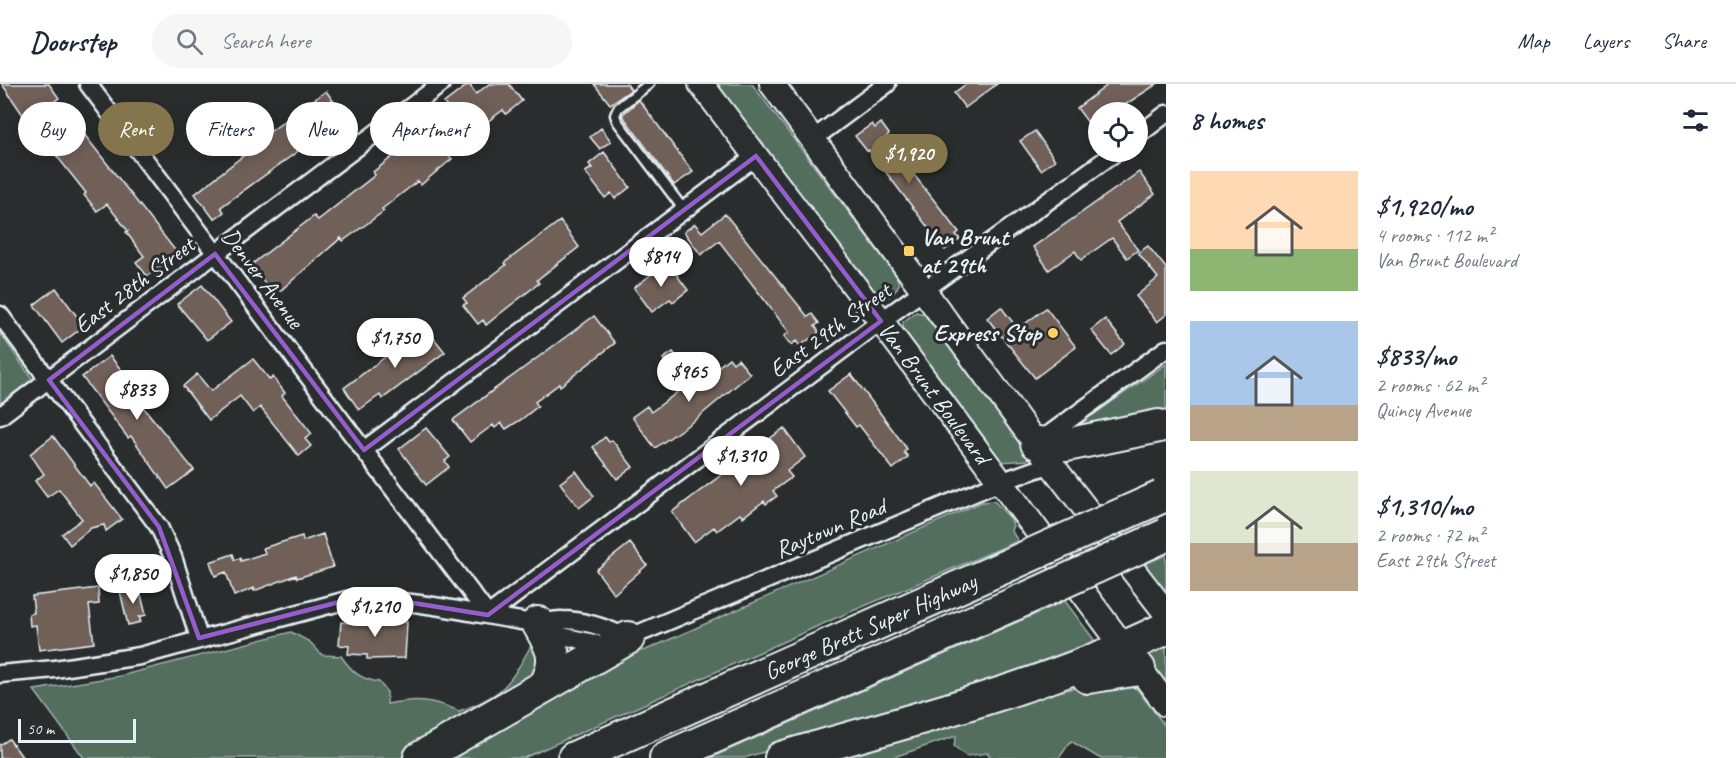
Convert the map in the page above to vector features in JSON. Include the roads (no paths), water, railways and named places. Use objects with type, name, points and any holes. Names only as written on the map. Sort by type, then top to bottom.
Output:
[{"type":"highway","points":[[1044,453],[1162,425]]},
{"type":"highway","name":"George Brett Super Highway","points":[[574,758],[1163,496]]},
{"type":"highway","name":"George Brett Super Highway","points":[[666,758],[1166,536]]},
{"type":"highway","points":[[538,623],[551,646],[554,666],[546,685]]},
{"type":"highway","points":[[781,758],[1016,689],[1131,659],[1166,628]]},
{"type":"highway","points":[[420,758],[628,638]]},
{"type":"main road","name":"Van Brunt Boulevard","points":[[701,84],[1166,704]]},
{"type":"main road","points":[[772,84],[1044,453],[1166,613]]},
{"type":"street","name":"Denver Avenue","points":[[88,84],[488,615]]},
{"type":"street","name":"East 28th Street","points":[[0,416],[441,84]]},
{"type":"street","points":[[813,138],[886,84]]},
{"type":"street","points":[[1148,128],[1166,114]]},
{"type":"street","points":[[364,450],[756,156]]},
{"type":"street","name":"East 29th Street","points":[[488,615],[881,321],[1102,162]]},
{"type":"street","points":[[0,315],[159,526],[173,557],[199,638]]},
{"type":"street","name":"Raytown Road","points":[[0,674],[55,669],[140,656],[199,638],[347,600],[382,598],[538,623],[558,635],[603,645],[628,638],[1000,482],[1044,453],[1166,349]]},
{"type":"lane","points":[[649,84],[618,108],[615,114],[684,210]]},
{"type":"place","name":"Van Brunt at 29th","points":[[909,251]]},
{"type":"place","name":"Express Stop","points":[[1053,333]]}]
